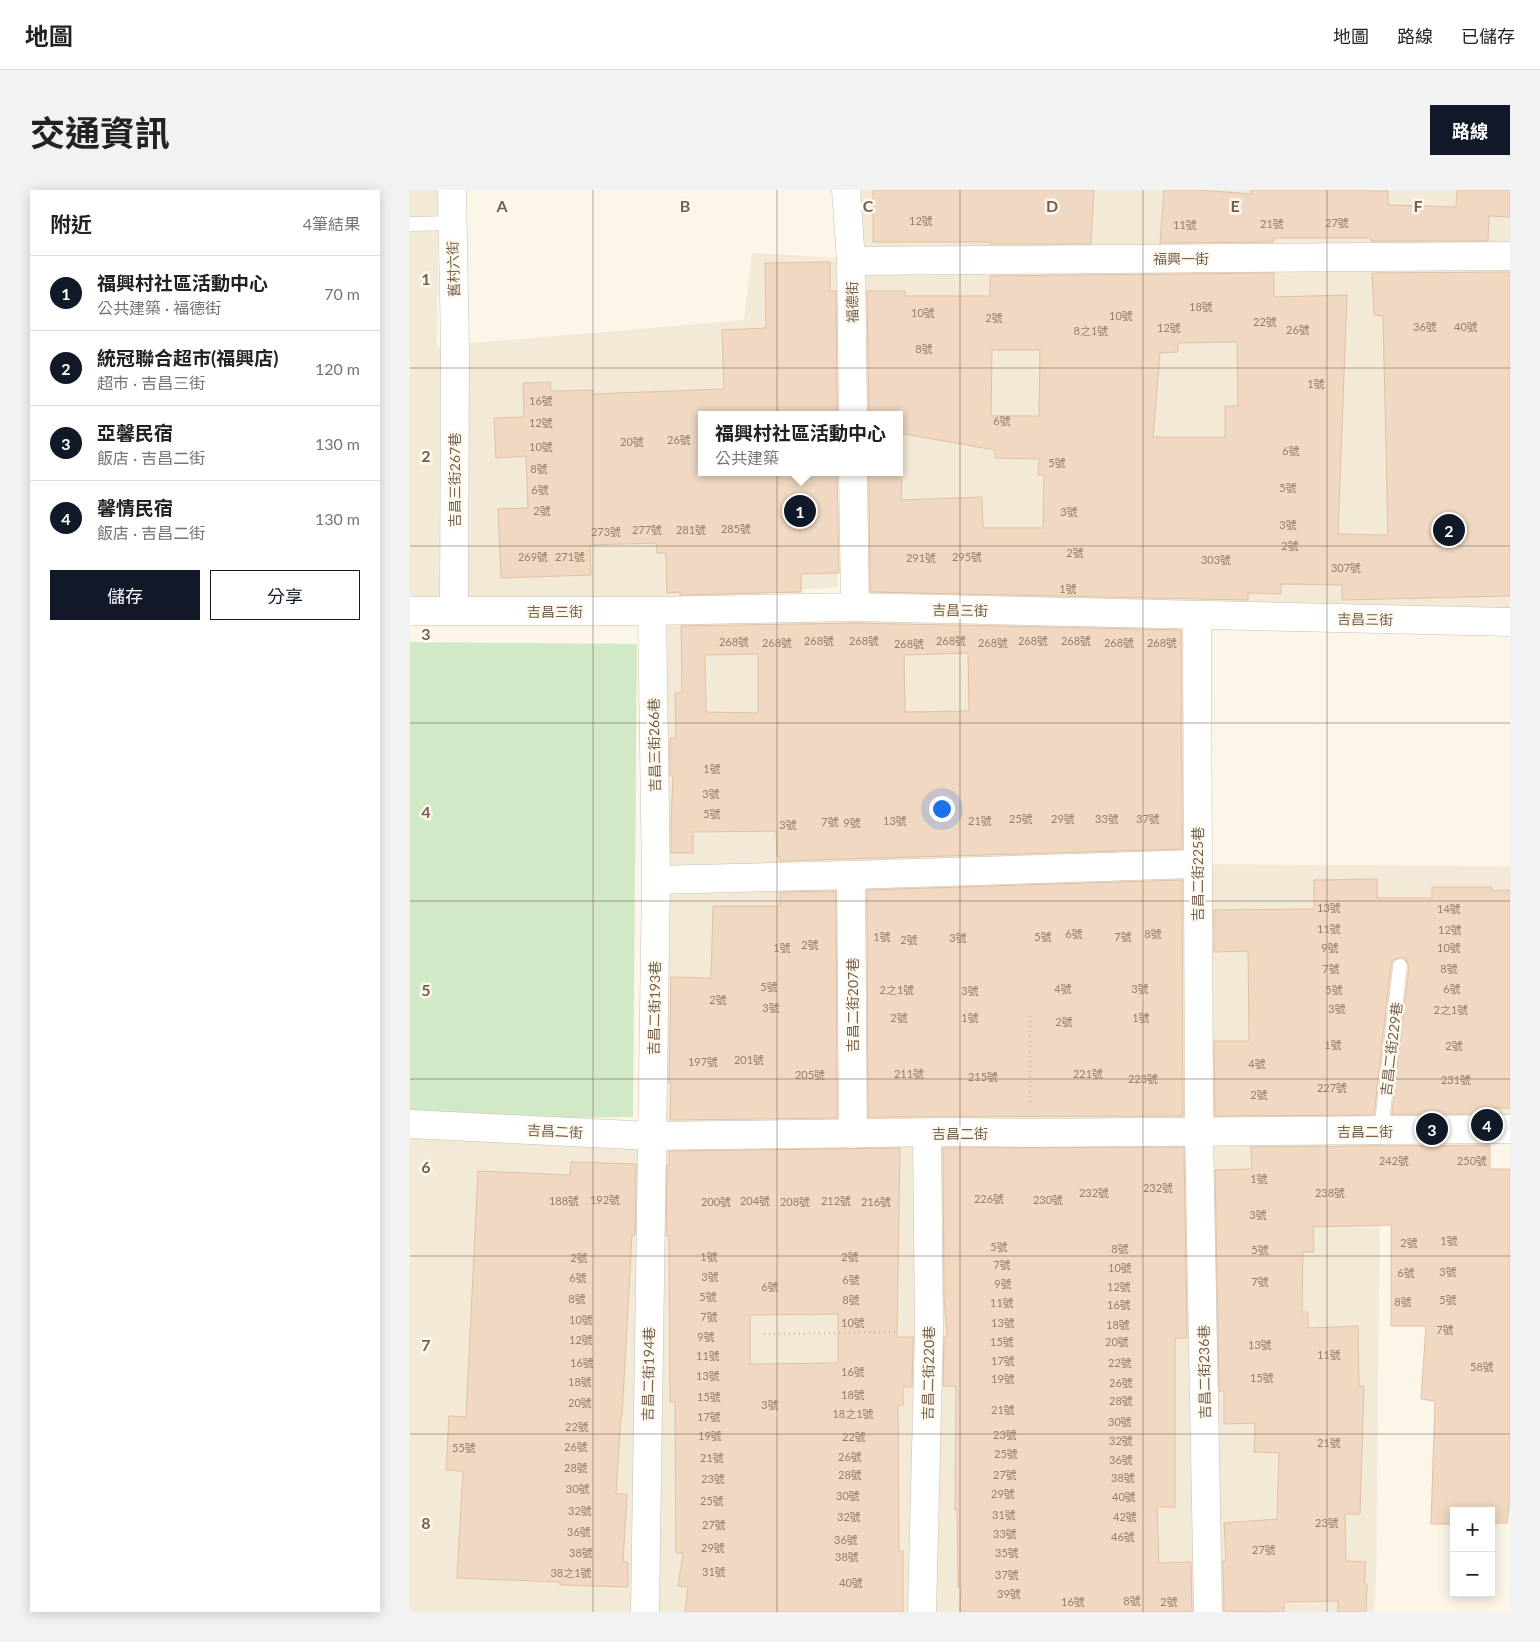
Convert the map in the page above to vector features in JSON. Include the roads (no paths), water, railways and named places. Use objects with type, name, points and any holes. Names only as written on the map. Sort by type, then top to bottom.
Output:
[{"type":"street","name":"舊村六街","points":[[452,190],[455,348]]},
{"type":"street","name":"福德街","points":[[846,190],[851,261],[853,411]]},
{"type":"street","name":"福興一街","points":[[851,261],[1510,256]]},
{"type":"street","name":"吉昌三街267巷","points":[[454,611],[455,348]]},
{"type":"street","points":[[853,476],[854,607]]},
{"type":"street","name":"吉昌三街","points":[[410,611],[652,611],[854,607],[1510,622]]},
{"type":"street","name":"吉昌三街266巷","points":[[652,611],[656,880]]},
{"type":"street","name":"吉昌二街225巷","points":[[1197,616],[1199,1132]]},
{"type":"street","points":[[656,880],[851,876],[1197,864]]},
{"type":"street","name":"吉昌二街207巷","points":[[851,876],[853,1134]]},
{"type":"street","name":"吉昌二街193巷","points":[[651,1136],[656,880]]},
{"type":"street","name":"吉昌二街","points":[[410,1124],[651,1136],[946,1132],[1031,1134],[1381,1131],[1510,1128]]},
{"type":"street","name":"吉昌二街236巷","points":[[1199,1132],[1208,1612]]},
{"type":"street","name":"吉昌二街220巷","points":[[922,1612],[929,1331],[927,1133]]},
{"type":"street","name":"吉昌二街194巷","points":[[645,1612],[651,1136]]},
{"type":"lane","points":[[410,224],[452,224]]},
{"type":"lane","name":"吉昌二街229巷","points":[[1381,1131],[1400,966]]},
{"type":"place","name":"福興村社區活動中心","points":[[800,511]]},
{"type":"place","name":"統冠聯合超市(福興店)","points":[[1449,530]]},
{"type":"place","name":"馨情民宿","points":[[1487,1125]]},
{"type":"place","name":"亞馨民宿","points":[[1432,1129]]}]
